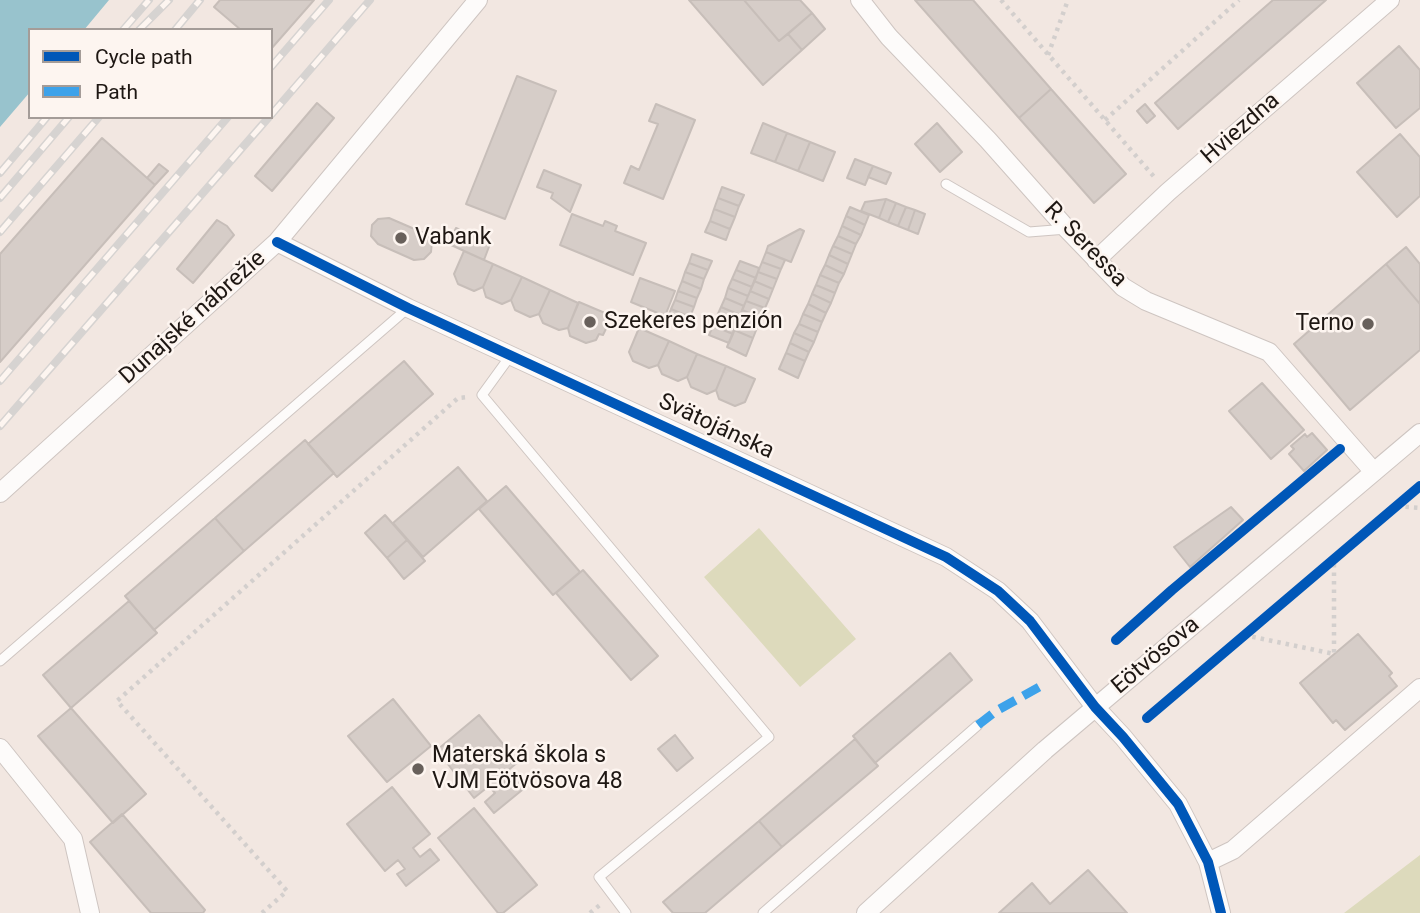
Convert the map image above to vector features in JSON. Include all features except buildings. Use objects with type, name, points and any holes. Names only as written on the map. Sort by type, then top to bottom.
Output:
[{"type":"street","name":"Dunajské nábrežie","points":[[0,493],[276,242],[478,0]]},
{"type":"street","name":"R. Seressa","points":[[860,0],[889,37],[1123,287],[1146,301],[1269,352],[1374,472]]},
{"type":"street","name":"Hviezdna","points":[[1096,260],[1168,192],[1390,0]]},
{"type":"street","name":"Svätojánska","points":[[276,242],[408,308],[946,557],[998,592],[1030,621],[1095,707],[1124,737],[1178,804],[1208,862],[1221,913]]},
{"type":"street","name":"Eötvösova","points":[[866,913],[1095,707],[1420,433]]},
{"type":"street","points":[[1208,862],[1233,850],[1420,688]]},
{"type":"street","points":[[0,748],[73,839],[90,913]]},
{"type":"lane","points":[[946,184],[1030,232],[1067,229]]},
{"type":"lane","points":[[0,661],[408,308]]},
{"type":"lane","points":[[511,355],[482,395],[769,737],[599,877],[626,913]]},
{"type":"lane","points":[[763,913],[978,726]]},
{"type":"path","points":[[1001,0],[1168,192]]},
{"type":"path","points":[[1048,55],[1068,0]]},
{"type":"path","points":[[1105,120],[1239,0]]},
{"type":"path","points":[[262,913],[287,891],[117,701],[458,398],[482,395]]},
{"type":"path","points":[[1387,515],[1412,492]]},
{"type":"path","points":[[1397,506],[1420,508]]},
{"type":"path","points":[[1324,569],[1344,551]]},
{"type":"path","points":[[1244,635],[1334,654],[1334,560]]},
{"type":"path","points":[[1235,643],[1254,626]]},
{"type":"shaded area","points":[[759,528],[856,639],[800,687],[704,577]]},
{"type":"shaded area","points":[[1420,855],[1420,913],[1344,913]]},
{"type":"water","points":[[0,0],[109,0],[86,28],[28,28],[28,94],[0,127]]},
{"type":"railway","points":[[125,28],[149,0]]},
{"type":"railway","points":[[141,28],[169,0]]},
{"type":"railway","points":[[177,28],[200,0]]},
{"type":"railway","points":[[273,65],[329,0]]},
{"type":"railway","points":[[273,113],[370,0]]},
{"type":"railway","points":[[0,173],[45,119]]},
{"type":"railway","points":[[0,198],[67,119]]},
{"type":"railway","points":[[0,232],[97,119]]},
{"type":"railway","points":[[0,381],[226,119]]},
{"type":"railway","points":[[0,426],[267,119]]},
{"type":"marked path","points":[[978,725],[996,711],[1041,686]]},
{"type":"cycle path","points":[[277,242],[408,308],[946,557],[998,591],[1030,621],[1095,707],[1178,804],[1208,862],[1221,913]]},
{"type":"cycle path","points":[[1116,640],[1340,449]]},
{"type":"cycle path","points":[[1147,718],[1420,486]]},
{"type":"place","name":"Vabank","points":[[401,238]]},
{"type":"place","name":"Szekeres penzión","points":[[590,322]]},
{"type":"place","name":"Terno","points":[[1368,324]]},
{"type":"place","name":"Materská škola s VJM Eötvösova 48","points":[[418,769]]}]
